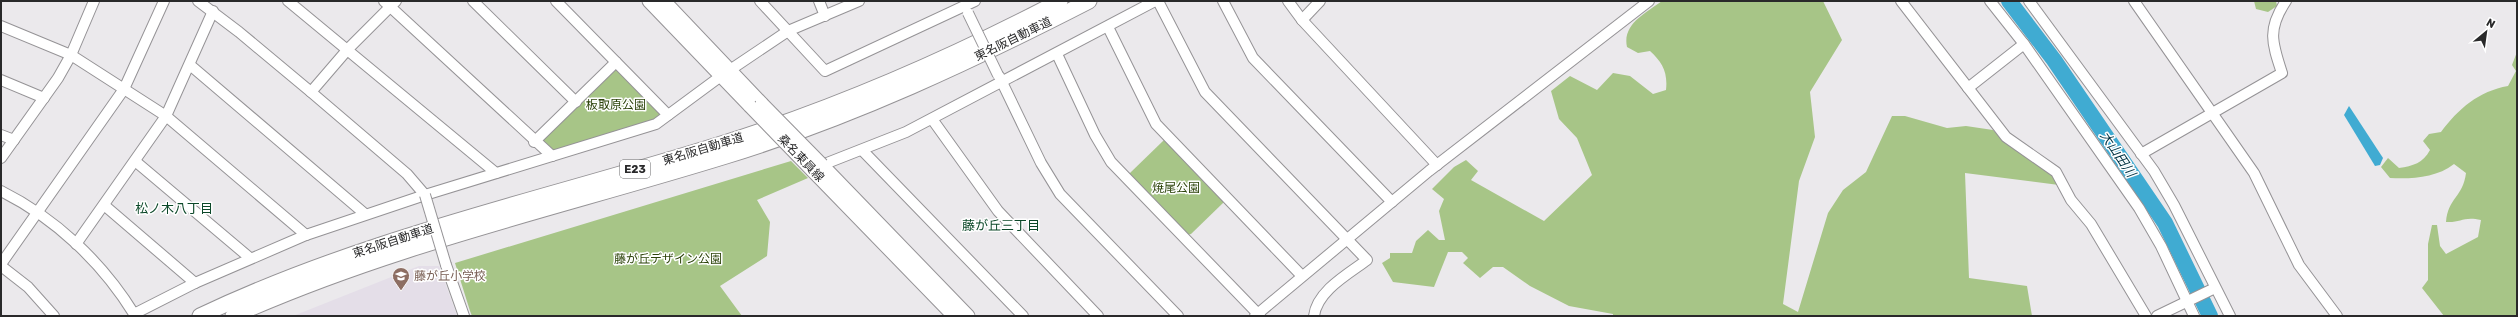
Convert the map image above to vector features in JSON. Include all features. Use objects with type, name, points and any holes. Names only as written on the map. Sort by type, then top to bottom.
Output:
[{"type":"highway","name":"東名阪自動車道","points":[[200,316],[302,272],[417,233],[721,144],[812,114],[898,79],[996,34],[1060,1]]},
{"type":"highway","name":"東名阪自動車道","points":[[233,316],[315,282],[451,236],[727,156],[817,126],[890,97],[1001,46],[1089,1]]},
{"type":"main road","name":"桑名東員線","points":[[649,1],[726,73]]},
{"type":"main road","name":"桑名東員線","points":[[664,1],[726,73],[817,168],[954,316]]},
{"type":"main road","name":"桑名東員線","points":[[817,168],[968,316]]},
{"type":"street","points":[[54,316],[28,288],[1,265],[124,89],[164,1]]},
{"type":"street","points":[[198,1],[213,11],[312,92],[407,174],[425,195],[446,265],[464,316]]},
{"type":"street","points":[[288,1],[348,49],[496,173]]},
{"type":"street","points":[[473,1],[576,102]]},
{"type":"street","points":[[556,1],[668,116]]},
{"type":"street","points":[[760,1],[824,71],[975,1]]},
{"type":"street","points":[[819,1],[825,16]]},
{"type":"street","points":[[1,191],[38,213],[76,244],[107,277],[134,314],[195,282],[306,235],[365,214],[656,124],[726,73],[788,31],[859,1]]},
{"type":"street","points":[[817,168],[906,132],[932,119],[1000,78],[1057,54],[1157,1],[1205,92],[1367,260],[1339,281],[1318,302],[1314,316]]},
{"type":"street","points":[[1223,1],[1253,58],[1392,202]]},
{"type":"street","points":[[1288,1],[1302,20],[1437,165]]},
{"type":"street","points":[[1302,20],[1320,1]]},
{"type":"street","points":[[1057,54],[1095,135],[1111,162],[1257,315],[1346,239],[1437,165],[1649,1]]},
{"type":"street","points":[[1901,1],[2006,138],[2056,172],[2071,200],[2091,224],[2146,316]]},
{"type":"street","points":[[1990,1],[2024,44],[2150,226],[2194,316]]},
{"type":"street","points":[[2029,1],[2141,154],[2174,205],[2230,316]]},
{"type":"street","points":[[2134,1],[2254,173],[2299,265],[2338,316]]},
{"type":"street","points":[[2141,154],[2282,73],[2272,34],[2275,22],[2286,1]]},
{"type":"street","points":[[1,158],[44,98],[71,55],[89,2]]},
{"type":"street","points":[[312,92],[348,49],[390,3],[534,142],[552,156]]},
{"type":"street","points":[[965,6],[1040,163],[1060,194],[1178,316]]},
{"type":"street","points":[[76,244],[166,116],[213,11]]},
{"type":"street","points":[[1,26],[71,55],[166,116],[306,235]]},
{"type":"street","points":[[1108,27],[1156,124],[1302,276]]},
{"type":"street","points":[[1968,88],[2024,44]]},
{"type":"street","points":[[534,142],[616,62]]},
{"type":"street","points":[[190,65],[365,214]]},
{"type":"street","points":[[1,80],[44,98]]},
{"type":"street","points":[[932,119],[998,211],[1098,316]]},
{"type":"street","points":[[1,134],[14,140]]},
{"type":"street","points":[[862,150],[1023,316]]},
{"type":"street","points":[[135,161],[250,258]]},
{"type":"street","points":[[104,205],[195,282]]},
{"type":"street","points":[[2156,316],[2215,288]]},
{"type":"shaded area","name":"藤が丘小学校","points":[[419,266],[439,266],[457,316],[293,316]]},
{"type":"green space","points":[[1662,1],[1823,1],[1842,40],[1810,92],[1815,137],[1799,181],[1783,304],[1798,312],[1828,213],[1843,190],[1866,172],[1892,116],[1905,116],[1947,128],[1966,126],[1993,130],[2003,140],[2054,174],[2059,185],[1965,173],[1969,278],[2027,286],[2032,316],[1613,316],[1613,314],[1569,306],[1530,286],[1503,267],[1493,267],[1480,278],[1463,263],[1468,258],[1462,252],[1448,252],[1434,287],[1393,282],[1382,263],[1390,258],[1390,253],[1412,253],[1416,241],[1428,230],[1439,240],[1445,240],[1439,211],[1444,199],[1432,189],[1454,167],[1466,160],[1478,171],[1471,180],[1544,221],[1592,175],[1577,138],[1559,119],[1551,91],[1570,76],[1597,90],[1613,73],[1630,76],[1653,94],[1666,90],[1665,73],[1658,59],[1650,51],[1638,53],[1627,47],[1626,39],[1628,32],[1637,20]]},
{"type":"green space","points":[[2254,1],[2276,1],[2277,6],[2268,12],[2256,9]]},
{"type":"green space","points":[[2517,52],[2517,316],[2444,316],[2422,288],[2428,280],[2428,244],[2432,225],[2437,225],[2440,246],[2446,254],[2478,237],[2481,220],[2466,219],[2455,222],[2446,222],[2447,214],[2452,202],[2462,187],[2466,173],[2454,164],[2447,169],[2424,177],[2390,178],[2381,167],[2388,158],[2399,168],[2413,165],[2421,161],[2430,150],[2423,141],[2429,134],[2441,132],[2470,102],[2497,88],[2508,86],[2516,71],[2512,65]]},
{"type":"green space","name":"板取原公園","points":[[613,70],[618,70],[661,114],[658,119],[554,152],[543,143],[542,140]]},
{"type":"green space","name":"焼尾公園","points":[[1164,140],[1223,200],[1223,203],[1191,234],[1187,235],[1130,176],[1130,173]]},
{"type":"green space","name":"藤が丘デザイン公園","points":[[791,161],[808,178],[757,200],[770,222],[767,256],[720,286],[742,316],[472,316],[455,263]]},
{"type":"water","points":[[2349,106],[2383,158],[2380,165],[2375,166],[2344,115]]},
{"type":"waterway","name":"大山田川","points":[[2009,1],[2054,60],[2165,223],[2210,316]]},
{"type":"place","name":"藤が丘小学校","points":[[401,291]]},
{"type":"district","name":"松ノ木八丁目","points":[[174,208]]},
{"type":"district","name":"藤が丘三丁目","points":[[1001,225]]}]
